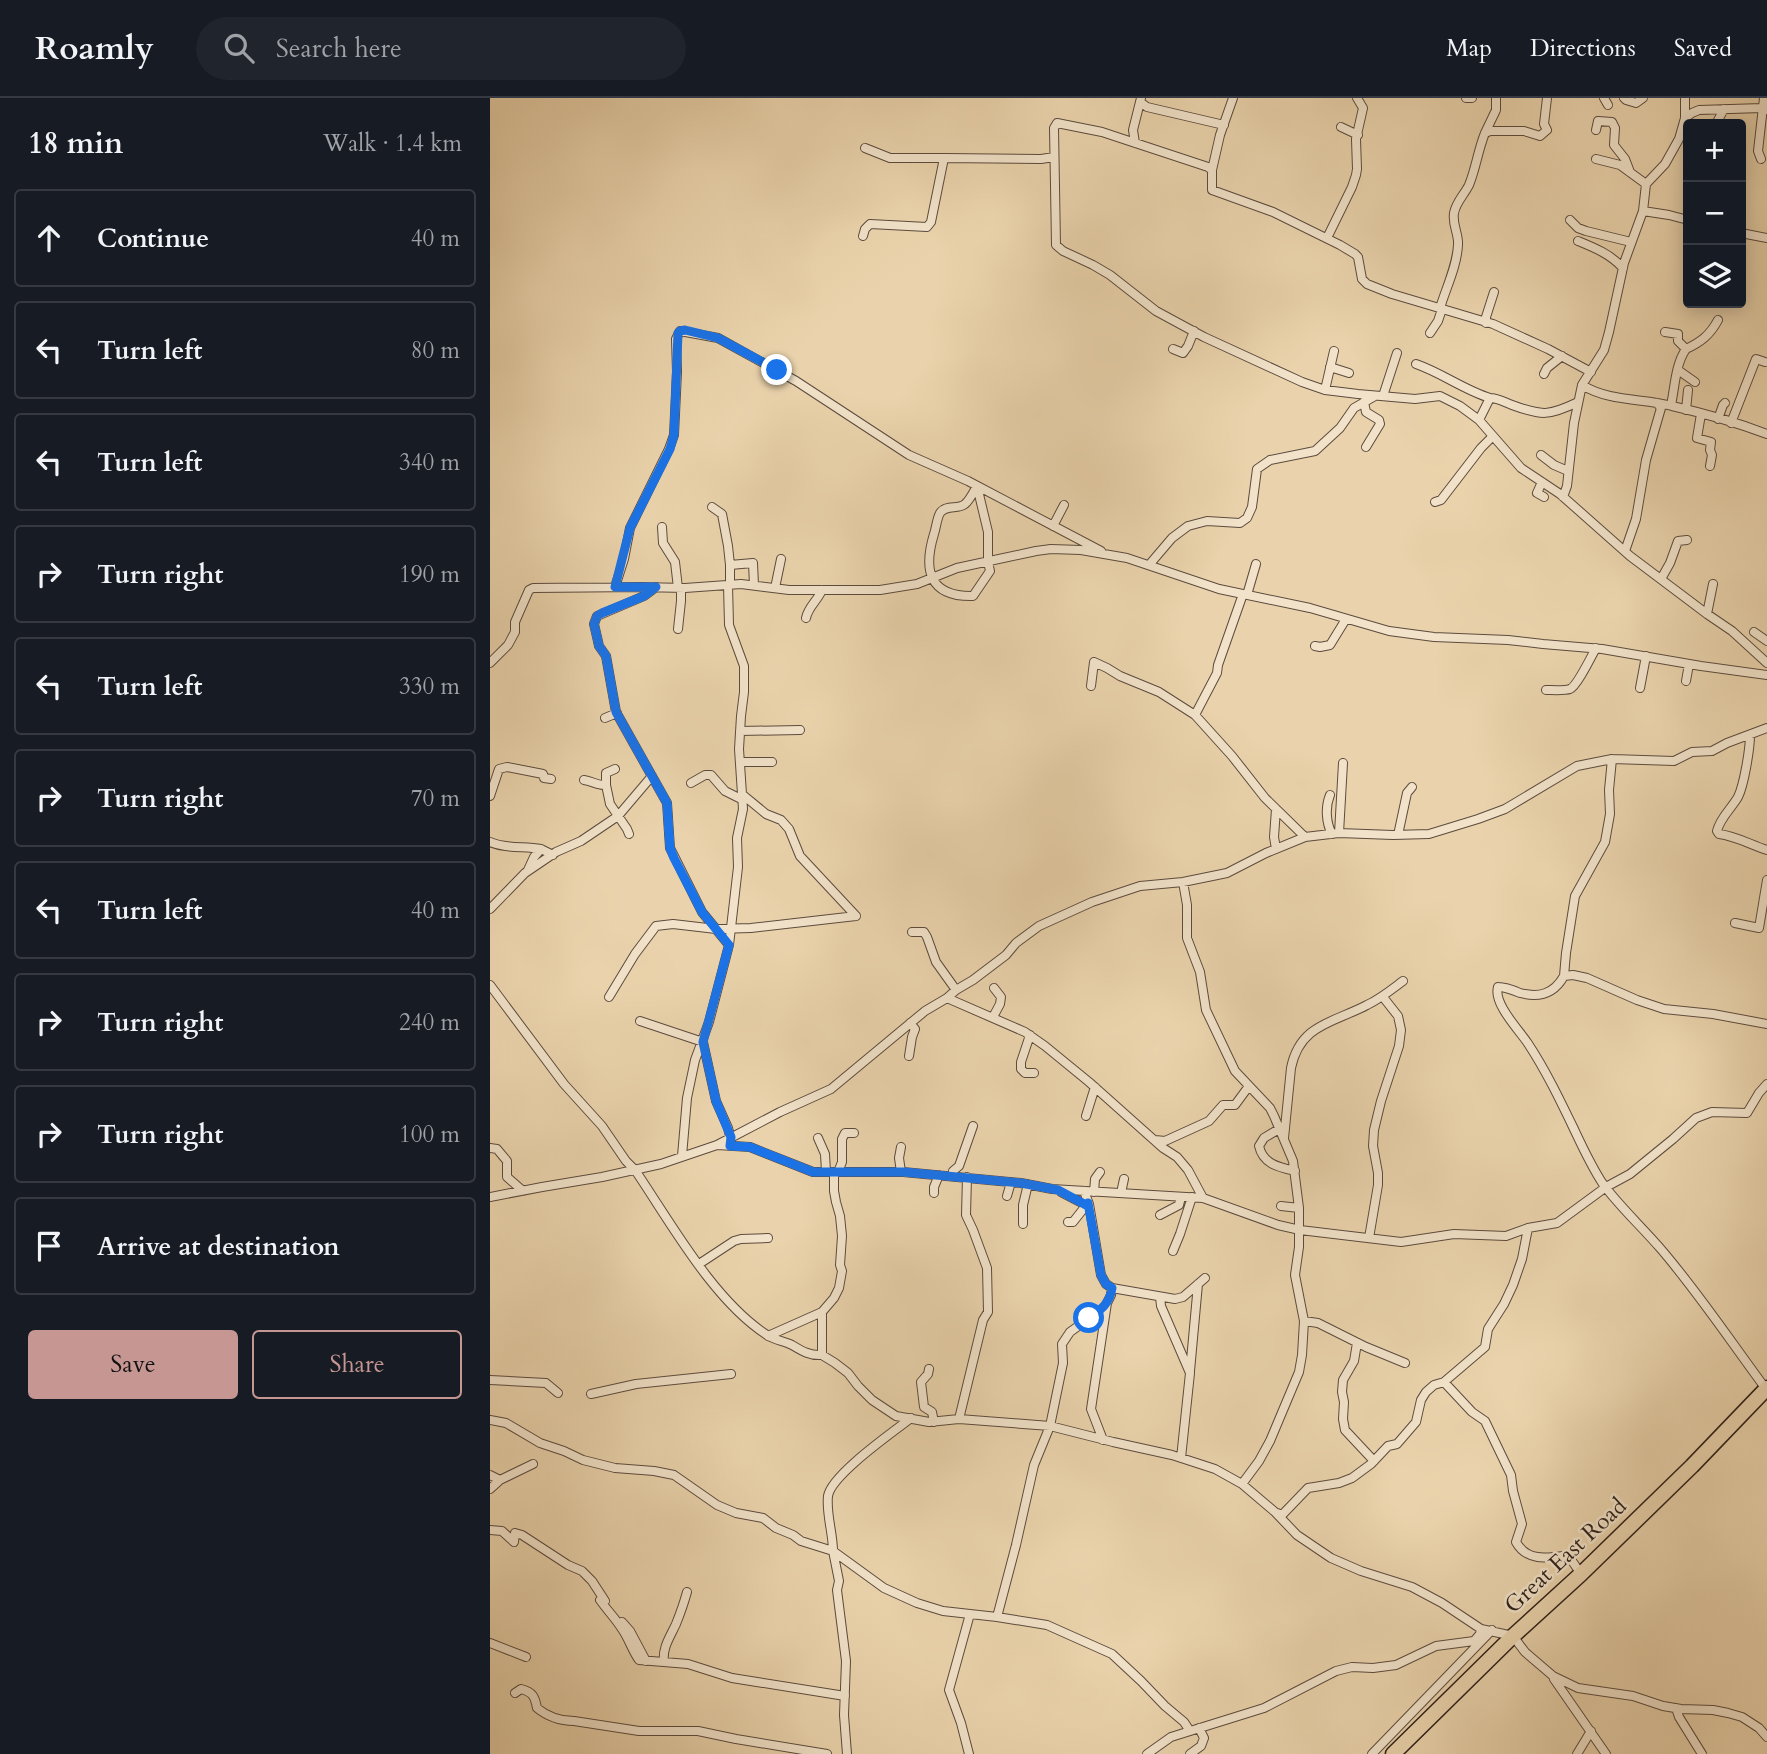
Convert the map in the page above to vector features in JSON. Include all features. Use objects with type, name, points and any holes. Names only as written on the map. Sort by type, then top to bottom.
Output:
[{"type":"highway","name":"Great East Road","points":[[1394,1754],[1513,1636],[1692,1466],[1766,1389]]},
{"type":"street","points":[[1233,98],[1212,170],[1212,190],[1273,212],[1355,254],[1362,279],[1367,285],[1486,323],[1562,356],[1591,372]]},
{"type":"street","points":[[1327,238],[1356,174],[1356,144],[1363,108],[1357,98]]},
{"type":"street","points":[[1466,98],[1472,98]]},
{"type":"street","points":[[1430,333],[1437,321],[1456,256],[1458,244],[1453,223],[1454,212],[1470,183],[1485,133],[1496,110],[1496,98]]},
{"type":"street","points":[[1485,133],[1524,131],[1540,136],[1547,130],[1544,124],[1547,98]]},
{"type":"street","points":[[1624,98],[1636,103],[1643,98]]},
{"type":"street","points":[[1563,497],[1582,385],[1604,350],[1623,268],[1643,211],[1646,184],[1665,164],[1679,139],[1685,118],[1685,98]]},
{"type":"street","points":[[1761,159],[1758,150],[1764,98]]},
{"type":"street","points":[[1141,100],[1147,107],[1163,112],[1224,125]]},
{"type":"street","points":[[1135,143],[1133,130],[1141,100]]},
{"type":"street","points":[[1719,119],[1724,109]]},
{"type":"street","points":[[1685,118],[1699,110],[1764,109]]},
{"type":"street","points":[[1596,130],[1598,121],[1612,122],[1615,128],[1614,145],[1625,159],[1630,172]]},
{"type":"street","points":[[1212,170],[1102,132],[1057,123],[1054,128],[1056,245],[1110,275],[1156,311],[1249,359],[1302,382],[1325,390],[1379,396],[1415,399],[1440,396],[1460,406],[1479,420],[1521,468],[1563,497],[1625,551],[1732,631],[1767,663]]},
{"type":"street","points":[[1341,127],[1358,135]]},
{"type":"street","points":[[865,148],[890,158],[1054,157]]},
{"type":"street","points":[[863,236],[870,224],[927,227],[932,222],[944,158]]},
{"type":"street","points":[[1596,159],[1620,165],[1646,184]]},
{"type":"street","points":[[1643,211],[1683,219]]},
{"type":"street","points":[[1570,220],[1586,232],[1631,242]]},
{"type":"street","points":[[1746,234],[1767,238]]},
{"type":"street","points":[[1578,241],[1615,259],[1623,268]]},
{"type":"street","points":[[1486,323],[1494,292]]},
{"type":"street","points":[[1671,405],[1681,356],[1686,349],[1710,334],[1718,320]]},
{"type":"street","points":[[615,587],[630,528],[670,449],[674,435],[676,339],[680,331],[718,338],[796,381],[909,455],[977,486],[1106,554]]},
{"type":"street","points":[[1173,349],[1183,353],[1194,331]]},
{"type":"street","points":[[1665,332],[1678,334],[1678,341],[1686,349]]},
{"type":"street","points":[[1325,390],[1334,351]]},
{"type":"street","points":[[1149,565],[1172,538],[1188,526],[1207,521],[1240,523],[1247,519],[1252,507],[1257,469],[1270,460],[1315,451],[1340,428],[1354,408],[1379,396],[1397,353]]},
{"type":"street","points":[[1544,374],[1546,368],[1562,356]]},
{"type":"street","points":[[1731,423],[1756,359],[1765,362]]},
{"type":"street","points":[[1416,364],[1475,393],[1546,414],[1578,402]]},
{"type":"street","points":[[1330,367],[1349,373]]},
{"type":"street","points":[[1678,370],[1695,382]]},
{"type":"street","points":[[1582,385],[1601,394],[1671,405],[1767,434]]},
{"type":"street","points":[[1686,410],[1688,390]]},
{"type":"street","points":[[1479,420],[1490,398]]},
{"type":"street","points":[[1364,402],[1366,412],[1379,420],[1380,424],[1366,447]]},
{"type":"street","points":[[1625,551],[1636,519],[1646,460],[1661,408],[1657,403]]},
{"type":"street","points":[[1718,419],[1726,403]]},
{"type":"street","points":[[1701,414],[1697,438],[1711,442],[1710,466]]},
{"type":"street","points":[[1435,502],[1441,500],[1493,436]]},
{"type":"street","points":[[1541,455],[1568,471]]},
{"type":"street","points":[[1542,482],[1537,493],[1544,496]]},
{"type":"street","points":[[977,486],[988,532],[990,571],[973,596],[959,596],[941,588],[932,578],[929,573],[929,550],[940,513],[947,508],[962,506],[977,486]]},
{"type":"street","points":[[1053,526],[1064,505]]},
{"type":"street","points":[[682,1156],[687,1098],[695,1059],[703,1042],[729,945],[738,867],[737,838],[743,798],[740,731],[744,666],[729,625],[730,565],[722,514],[712,507]]},
{"type":"street","points":[[662,527],[663,542],[675,562],[680,588],[678,629]]},
{"type":"street","points":[[1661,579],[1678,541],[1687,540]]},
{"type":"street","points":[[490,663],[508,645],[515,632],[515,622],[529,590],[540,587],[680,588],[754,585],[822,590],[880,590],[918,584],[957,568],[1051,549],[1081,550],[1127,558],[1219,589],[1310,608],[1411,635],[1596,648],[1767,675]]},
{"type":"street","points":[[775,588],[781,559]]},
{"type":"street","points":[[730,565],[752,562],[754,585]]},
{"type":"street","points":[[1195,715],[1217,673],[1256,564]]},
{"type":"street","points":[[1707,614],[1713,584]]},
{"type":"street","points":[[656,587],[644,596],[602,613],[594,624],[599,646],[606,656],[617,713],[667,803],[670,848],[702,912],[729,945]]},
{"type":"street","points":[[806,618],[822,590]]},
{"type":"street","points":[[1315,646],[1329,645],[1346,618]]},
{"type":"street","points":[[1754,632],[1767,641]]},
{"type":"street","points":[[1545,690],[1570,689],[1577,683],[1596,648]]},
{"type":"street","points":[[1640,688],[1646,656]]},
{"type":"street","points":[[1091,686],[1094,662],[1159,692],[1195,715],[1276,809],[1305,837]]},
{"type":"street","points":[[1685,681],[1689,664]]},
{"type":"street","points":[[606,718],[617,713]]},
{"type":"street","points":[[731,1142],[780,1112],[831,1089],[925,1011],[1006,955],[1016,943],[1040,926],[1092,902],[1140,886],[1183,883],[1227,873],[1305,837],[1335,834],[1429,834],[1505,809],[1577,766],[1612,759],[1674,761],[1692,752],[1712,751],[1767,728]]},
{"type":"street","points":[[740,731],[800,730]]},
{"type":"street","points":[[1750,735],[1749,754],[1739,795],[1720,822],[1717,831],[1767,850]]},
{"type":"street","points":[[1612,759],[1610,814],[1605,842],[1575,896],[1564,976],[1548,993],[1525,994],[1498,987],[1497,995],[1506,1014],[1527,1042],[1554,1089],[1591,1164],[1606,1187],[1660,1248],[1766,1389]]},
{"type":"street","points":[[740,762],[772,762]]},
{"type":"street","points":[[1335,834],[1343,763]]},
{"type":"street","points":[[490,796],[499,769],[507,767],[539,773],[543,774],[544,778],[551,779]]},
{"type":"street","points":[[615,769],[606,773],[610,804],[629,834]]},
{"type":"street","points":[[609,997],[656,926],[673,924],[716,929],[751,928],[856,916],[800,856],[789,829],[781,820],[725,791],[711,775],[705,775],[691,783]]},
{"type":"street","points":[[490,909],[528,871],[618,816],[652,776]]},
{"type":"street","points":[[584,780],[607,785]]},
{"type":"street","points":[[1398,835],[1407,793],[1412,787]]},
{"type":"street","points":[[1330,795],[1328,828],[1335,834]]},
{"type":"street","points":[[1276,809],[1276,849]]},
{"type":"street","points":[[490,842],[513,848],[541,849],[553,855]]},
{"type":"street","points":[[528,871],[541,849]]},
{"type":"street","points":[[1735,923],[1759,928],[1767,880]]},
{"type":"street","points":[[1183,883],[1187,905],[1187,938],[1200,972],[1206,1010],[1235,1071],[1270,1108],[1295,1171],[1299,1208],[1300,1230],[1295,1275],[1304,1321],[1302,1355],[1298,1372],[1270,1441],[1242,1484]]},
{"type":"street","points":[[912,932],[923,932],[927,937],[936,962],[956,990]]},
{"type":"street","points":[[1564,976],[1587,978],[1664,1009],[1713,1014],[1767,1024]]},
{"type":"street","points":[[1284,1138],[1291,1068],[1305,1037],[1326,1023],[1383,997],[1403,981]]},
{"type":"street","points":[[490,985],[564,1084],[602,1126],[699,1264],[736,1311],[768,1336],[803,1352],[822,1355],[835,1363],[848,1373],[872,1400],[896,1416],[929,1422],[959,1419],[1050,1426],[1215,1469],[1242,1484],[1297,1535],[1331,1558],[1360,1571],[1412,1587],[1481,1629],[1513,1636],[1525,1652],[1553,1676],[1606,1754]]},
{"type":"street","points":[[993,1017],[1001,997],[994,988]]},
{"type":"street","points":[[1369,1238],[1378,1185],[1373,1146],[1374,1130],[1399,1046],[1401,1030],[1398,1016],[1383,997]]},
{"type":"street","points":[[947,998],[1030,1035],[1177,1157],[1188,1170],[1203,1198]]},
{"type":"street","points":[[640,1021],[703,1042]]},
{"type":"street","points":[[909,1056],[915,1029],[911,1023]]},
{"type":"street","points":[[1030,1035],[1021,1069],[1025,1073],[1034,1073]]},
{"type":"street","points":[[703,1042],[716,1101],[731,1142]]},
{"type":"street","points":[[490,1198],[661,1164],[717,1144],[731,1142],[813,1172],[953,1173],[1058,1190],[1203,1198],[1278,1225],[1300,1230],[1401,1242],[1454,1234],[1506,1236],[1528,1228],[1557,1223],[1606,1187],[1630,1174],[1696,1118],[1712,1112],[1747,1113],[1767,1084]]},
{"type":"street","points":[[1155,1140],[1165,1141],[1209,1121],[1223,1105],[1235,1105],[1249,1086]]},
{"type":"street","points":[[1086,1116],[1095,1087]]},
{"type":"street","points":[[953,1173],[959,1166],[973,1126]]},
{"type":"street","points":[[1279,1129],[1264,1138],[1259,1146],[1261,1153],[1268,1163],[1295,1171]]},
{"type":"street","points":[[833,1172],[842,1162],[842,1139],[845,1133],[854,1133]]},
{"type":"street","points":[[768,1336],[822,1312],[839,1288],[842,1272],[841,1216],[836,1202],[833,1172],[818,1138]]},
{"type":"street","points":[[901,1147],[901,1172]]},
{"type":"street","points":[[490,1148],[497,1149],[507,1161],[507,1177],[523,1191]]},
{"type":"street","points":[[948,1161],[953,1167],[953,1173]]},
{"type":"street","points":[[1100,1172],[1089,1192],[1087,1204],[1101,1275],[1106,1284],[1112,1288],[1175,1299],[1182,1297],[1202,1281],[1197,1301],[1181,1458]]},
{"type":"street","points":[[934,1193],[939,1175]]},
{"type":"street","points":[[959,1419],[983,1321],[988,1312],[987,1268],[966,1215],[967,1177]]},
{"type":"street","points":[[1121,1193],[1124,1179]]},
{"type":"street","points":[[1007,1196],[1011,1182]]},
{"type":"street","points":[[1023,1224],[1023,1205],[1028,1184]]},
{"type":"street","points":[[1058,1190],[1087,1204]]},
{"type":"street","points":[[1160,1215],[1179,1205],[1181,1197]]},
{"type":"street","points":[[1173,1251],[1192,1197]]},
{"type":"street","points":[[1068,1222],[1073,1222],[1087,1204]]},
{"type":"street","points":[[1281,1206],[1299,1208]]},
{"type":"street","points":[[1275,1512],[1282,1515],[1308,1488],[1352,1478],[1388,1446],[1396,1444],[1416,1422],[1426,1392],[1434,1385],[1444,1382],[1485,1348],[1488,1329],[1513,1285],[1528,1228]]},
{"type":"street","points":[[699,1264],[734,1241],[768,1238]]},
{"type":"street","points":[[997,1617],[1034,1465],[1050,1426],[1063,1363],[1062,1344],[1070,1332],[1105,1307],[1112,1288]]},
{"type":"street","points":[[1160,1297],[1161,1306],[1190,1373]]},
{"type":"street","points":[[1182,1297],[1197,1301]]},
{"type":"street","points":[[1102,1440],[1091,1409],[1108,1301]]},
{"type":"street","points":[[822,1312],[822,1355]]},
{"type":"street","points":[[1304,1321],[1318,1323],[1405,1363]]},
{"type":"street","points":[[1357,1343],[1354,1361],[1343,1380],[1343,1419],[1345,1430],[1374,1461]]},
{"type":"street","points":[[929,1369],[921,1382],[924,1407],[932,1412],[934,1422]]},
{"type":"street","points":[[591,1394],[636,1384],[731,1374]]},
{"type":"street","points":[[490,1380],[546,1384],[558,1393]]},
{"type":"street","points":[[1444,1382],[1472,1412],[1485,1421],[1511,1475],[1522,1524],[1516,1542],[1518,1546],[1529,1555],[1542,1558],[1568,1555],[1581,1574]]},
{"type":"street","points":[[847,1754],[846,1661],[837,1590],[839,1581],[827,1499],[832,1485],[841,1475],[911,1418]]},
{"type":"street","points":[[490,1420],[506,1423],[540,1443],[583,1460],[615,1468],[674,1475],[717,1505],[736,1513],[763,1518],[802,1541],[833,1551],[884,1588],[918,1603],[943,1611],[1047,1625],[1112,1654],[1165,1706],[1204,1738],[1201,1746],[1190,1754]]},
{"type":"street","points":[[490,1489],[500,1480],[533,1464]]},
{"type":"street","points":[[490,1475],[500,1480]]},
{"type":"street","points":[[490,1530],[502,1531],[514,1542],[515,1533],[522,1535],[582,1571],[592,1581],[602,1598],[600,1600],[620,1625],[639,1660],[688,1664],[732,1678],[845,1696]]},
{"type":"street","points":[[664,1662],[667,1641],[675,1627],[687,1592]]},
{"type":"street","points":[[969,1754],[950,1690],[970,1614]]},
{"type":"street","points":[[1147,1754],[1171,1737],[1264,1707],[1336,1671],[1352,1667],[1396,1665],[1436,1646],[1474,1641],[1481,1629]]},
{"type":"street","points":[[1372,1754],[1492,1630]]},
{"type":"street","points":[[490,1643],[526,1657]]},
{"type":"street","points":[[1553,1676],[1578,1688],[1633,1696],[1676,1708],[1713,1710],[1742,1717],[1767,1737]]},
{"type":"street","points":[[514,1693],[522,1689],[531,1693],[537,1708],[545,1715],[563,1721],[639,1731],[698,1731],[827,1754]]},
{"type":"street","points":[[1676,1708],[1702,1754]]},
{"type":"street","points":[[1577,1754],[1591,1731]]},
{"type":"route","points":[[777,370],[718,338],[685,330],[678,333],[674,435],[670,449],[630,528],[615,587],[656,587],[644,596],[602,613],[597,616],[594,624],[599,646],[606,656],[616,712],[667,803],[670,848],[674,858],[702,912],[729,945],[703,1042],[716,1101],[731,1137],[730,1146],[750,1147],[813,1172],[904,1172],[1021,1183],[1058,1190],[1086,1205],[1088,1203],[1098,1265],[1106,1284],[1112,1288],[1105,1307],[1089,1318]]}]
